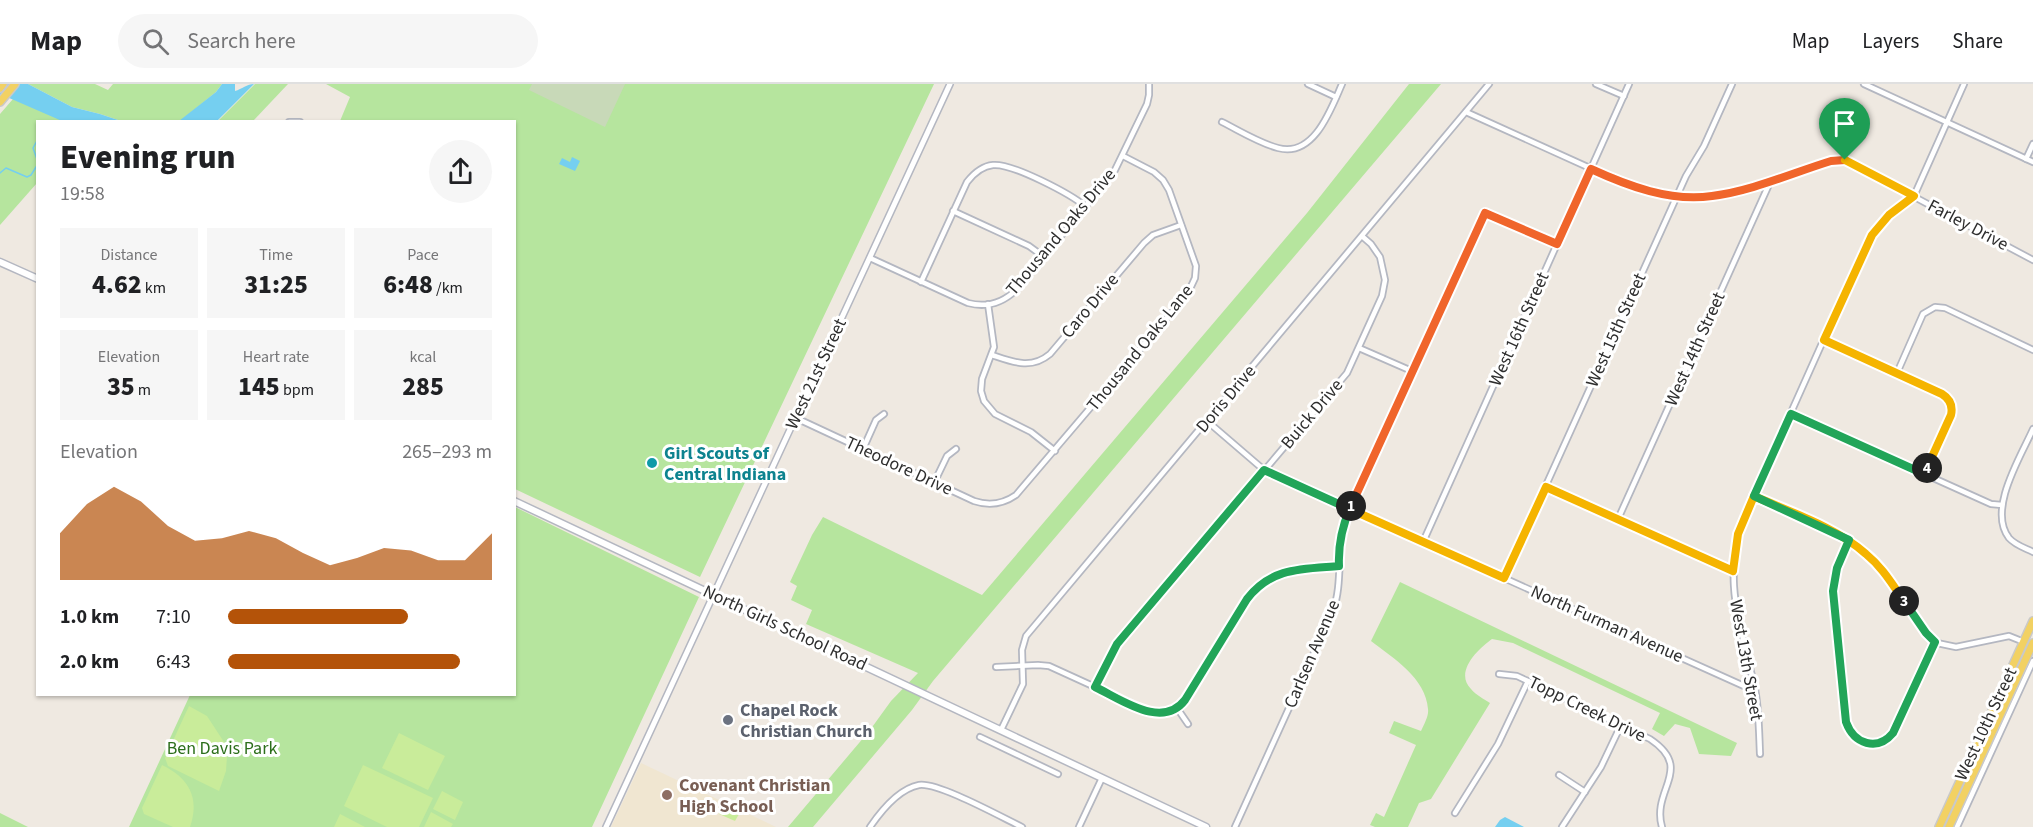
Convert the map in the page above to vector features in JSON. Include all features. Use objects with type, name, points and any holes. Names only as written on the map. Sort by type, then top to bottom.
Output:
[{"type":"main road","points":[[0,88],[3,84]]},
{"type":"main road","points":[[0,102],[15,84]]},
{"type":"main road","points":[[0,262],[36,278]]},
{"type":"main road","name":"North Girls School Road","points":[[519,504],[1206,827]]},
{"type":"main road","name":"West 10th Street","points":[[1939,827],[2033,621]]},
{"type":"main road","name":"West 10th Street","points":[[1949,827],[2033,644]]},
{"type":"street","name":"West 21st Street","points":[[606,827],[950,84]]},
{"type":"street","name":"Thousand Oaks Drive","points":[[988,304],[997,303],[1009,296],[1114,172],[1147,104],[1149,84]]},
{"type":"street","points":[[1308,84],[1336,97]]},
{"type":"street","points":[[1222,122],[1274,147],[1295,148],[1304,145],[1315,135],[1342,84]]},
{"type":"street","name":"Doris Drive","points":[[1001,730],[1023,684],[1023,644],[1029,633],[1489,84]]},
{"type":"street","points":[[1596,84],[1624,96]]},
{"type":"street","name":"West 16th Street","points":[[1423,542],[1629,84]]},
{"type":"street","name":"West 15th Street","points":[[1504,578],[1686,176],[1704,146],[1732,84]]},
{"type":"street","points":[[1864,84],[2033,162]]},
{"type":"street","name":"West 13th Street","points":[[1760,754],[1755,691],[1736,611],[1733,571],[1738,534],[1872,235],[1889,215],[1914,196],[1964,84]]},
{"type":"street","name":"Farley Drive","points":[[1466,112],[1630,185],[1677,196],[1713,196],[1740,190],[1831,161],[1852,162],[2033,260]]},
{"type":"street","points":[[2026,159],[2033,144]]},
{"type":"street","name":"Thousand Oaks Lane","points":[[1004,501],[1021,491],[1191,289],[1195,278],[1196,266],[1170,192],[1163,180],[1150,169],[1123,156]]},
{"type":"street","points":[[921,282],[971,176],[980,169],[993,165],[1004,165],[1073,196],[1086,207]]},
{"type":"street","name":"West 14th Street","points":[[1618,519],[1771,180]]},
{"type":"street","points":[[954,211],[1029,246],[1044,257]]},
{"type":"street","name":"Carlsen Avenue","points":[[1235,827],[1332,615],[1337,597],[1341,537],[1350,509],[1485,213],[1557,244]]},
{"type":"street","name":"Caro Drive","points":[[992,355],[1023,364],[1034,363],[1045,358],[1144,243],[1156,234],[1182,225]]},
{"type":"street","name":"Buick Drive","points":[[1095,687],[1117,644],[1343,379],[1382,296],[1385,280],[1380,257],[1371,244],[1362,237]]},
{"type":"street","points":[[870,258],[968,303],[988,304],[994,339],[992,355],[981,386],[987,406],[998,416],[1031,432],[1055,451]]},
{"type":"street","points":[[1897,374],[1924,313],[1931,308],[1943,307],[2033,350]]},
{"type":"street","points":[[1824,340],[1942,394],[1949,400],[1951,415],[1924,474]]},
{"type":"street","points":[[1359,348],[1414,372]]},
{"type":"street","points":[[863,449],[876,420],[884,414]]},
{"type":"street","points":[[1791,414],[1993,505],[2002,505]]},
{"type":"street","name":"Theodore Drive","points":[[796,418],[978,502],[993,504],[1004,501]]},
{"type":"street","name":"North Furman Avenue","points":[[1207,421],[1264,470],[1755,691]]},
{"type":"street","points":[[2033,429],[2005,492],[2002,505],[2003,525],[2008,536],[2018,545],[2033,552]]},
{"type":"street","points":[[934,483],[947,456],[956,448]]},
{"type":"street","points":[[1546,487],[1733,571]]},
{"type":"street","points":[[1754,496],[1849,540],[1883,571],[1926,633],[1935,642],[1956,647],[2009,636],[2033,644]]},
{"type":"street","points":[[1849,540],[1837,568],[1833,591],[1845,717],[1852,734],[1859,740],[1870,744],[1882,742],[1893,733],[1935,642]]},
{"type":"street","points":[[996,667],[1049,666],[1152,713],[1164,714],[1177,708],[1185,700],[1255,589],[1270,578],[1285,572],[1339,566]]},
{"type":"street","name":"West 10th Street","points":[[1957,827],[2033,661]]},
{"type":"street","name":"Topp Creek Drive","points":[[1499,674],[1512,674],[1528,681],[1621,725],[1663,748],[1670,759],[1669,781],[1660,811],[1662,827]]},
{"type":"street","points":[[1455,813],[1498,744],[1528,681]]},
{"type":"street","points":[[1177,708],[1188,724]]},
{"type":"street","points":[[1562,827],[1604,761],[1621,725]]},
{"type":"street","points":[[980,737],[1058,774]]},
{"type":"street","points":[[1049,769],[1055,756]]},
{"type":"street","points":[[1559,775],[1584,792]]},
{"type":"street","points":[[1079,827],[1102,778]]},
{"type":"street","points":[[870,827],[886,806],[905,790],[917,785],[931,785],[1022,827]]},
{"type":"street","points":[[1004,827],[1007,820]]},
{"type":"shaded area","name":"Covenant Christian High School","points":[[641,763],[776,827],[611,827]]},
{"type":"green space","points":[[28,84],[95,84],[108,90],[113,84],[222,84],[216,92],[181,120],[118,120],[72,107]]},
{"type":"green space","points":[[255,84],[288,84],[254,120],[219,120]]},
{"type":"green space","points":[[326,84],[934,84],[700,577],[516,489],[516,120],[340,120],[350,97]]},
{"type":"green space","points":[[532,84],[625,84],[605,127],[529,90]]},
{"type":"green space","points":[[1409,84],[1441,84],[933,681],[912,710],[813,827],[788,827],[870,730],[891,701],[918,673],[806,624],[812,610],[791,600],[797,586],[790,582],[823,517],[982,595],[1307,213]]},
{"type":"green space","points":[[13,99],[64,120],[36,120],[36,184],[0,225],[0,114]]},
{"type":"green space","name":"Ben Davis Park","points":[[516,507],[699,597],[592,827],[129,827],[190,696],[516,696]]},
{"type":"green space","points":[[1400,582],[1737,743],[1731,756],[1699,754],[1690,728],[1675,724],[1664,736],[1652,729],[1660,713],[1513,643],[1492,639],[1470,661],[1465,675],[1466,682],[1471,689],[1490,703],[1431,799],[1419,803],[1408,827],[1370,825],[1376,813],[1384,817],[1416,745],[1389,733],[1394,721],[1421,731],[1428,712],[1426,698],[1415,678],[1371,641]]},
{"type":"green space","name":"Ben Davis Park","points":[[189,706],[207,716],[224,742],[227,756],[226,771],[219,791],[168,766],[165,758]]},
{"type":"green space","points":[[399,733],[445,756],[428,790],[382,768]]},
{"type":"green space","points":[[162,765],[179,776],[190,790],[194,807],[190,827],[173,827],[144,814],[142,808]]},
{"type":"green space","points":[[363,765],[433,798],[419,827],[387,827],[344,806]]},
{"type":"green space","points":[[442,791],[463,802],[455,820],[433,809]]},
{"type":"green space","points":[[723,806],[739,814],[735,821],[719,814]]},
{"type":"green space","points":[[431,812],[453,824],[451,827],[424,827]]},
{"type":"green space","points":[[0,813],[28,827],[0,827]]},
{"type":"green space","points":[[340,814],[365,827],[334,827]]},
{"type":"water","points":[[0,84],[28,84],[72,107],[118,120],[60,120],[0,94]]},
{"type":"water","points":[[222,84],[235,84],[235,91],[254,84],[218,120],[180,120],[216,92]]},
{"type":"water","points":[[572,157],[580,161],[575,171],[559,164],[562,158],[570,162]]},
{"type":"water","points":[[1505,817],[1524,827],[1495,827]]},
{"type":"waterway","points":[[36,143],[33,148],[36,156]]},
{"type":"waterway","points":[[0,173],[6,168],[27,177],[36,167]]},
{"type":"place","name":"Girl Scouts of Central Indiana","points":[[652,463]]},
{"type":"place","name":"Chapel Rock Christian Church","points":[[728,720]]},
{"type":"place","name":"Covenant Christian High School","points":[[667,795]]},
{"type":"route","points":[[1845,160],[1831,161],[1740,190],[1704,197],[1677,196],[1650,191],[1623,183],[1591,169],[1557,244],[1485,213],[1414,372],[1350,509],[1347,516],[1340,541],[1339,566],[1285,572],[1263,582],[1247,599],[1185,700],[1173,711],[1162,714],[1150,712],[1095,687],[1117,644],[1264,470],[1350,509],[1504,578],[1546,487],[1733,571],[1738,534],[1754,496],[1838,534],[1846,539],[1849,540],[1862,550],[1883,571],[1926,633],[1935,642],[1893,733],[1886,740],[1878,744],[1861,741],[1852,734],[1846,722],[1833,591],[1837,568],[1849,540],[1838,534],[1791,512],[1754,496],[1791,414],[1924,474],[1951,415],[1951,404],[1942,394],[1824,340],[1872,235],[1889,215],[1914,196],[1845,160]]}]
